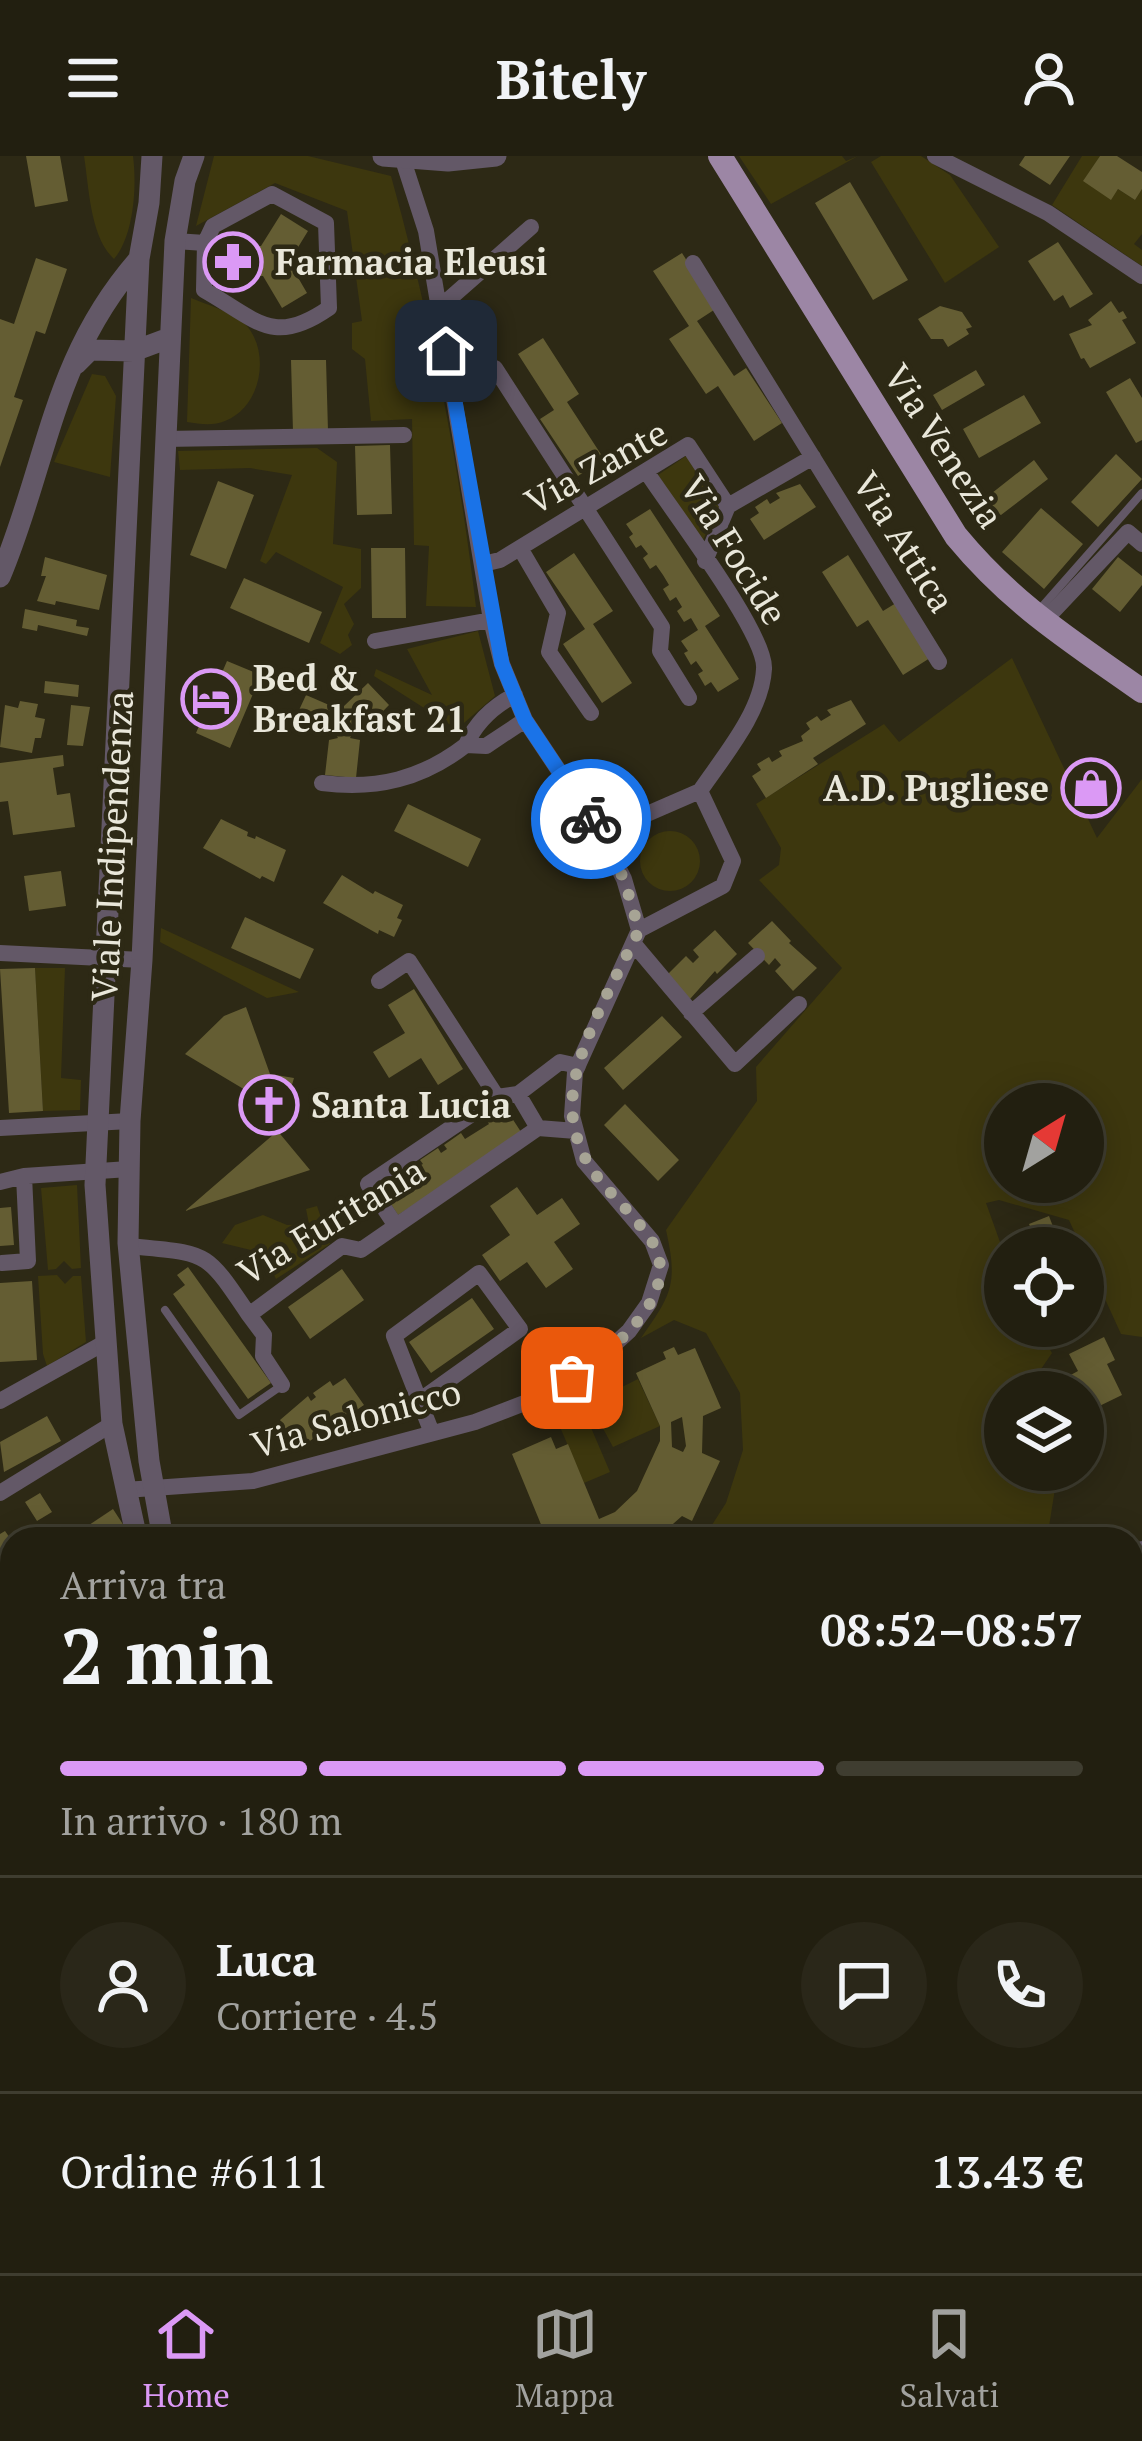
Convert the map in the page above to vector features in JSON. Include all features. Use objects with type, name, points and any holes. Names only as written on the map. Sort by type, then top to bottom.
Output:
[{"type":"main road","points":[[701,156],[740,192]]},
{"type":"main road","points":[[720,156],[740,192]]},
{"type":"main road","name":"Via Venezia","points":[[740,192],[956,536],[992,579],[1039,619],[1142,691]]},
{"type":"street","name":"Viale Indipendenza","points":[[134,1527],[112,1424],[96,1171],[139,259],[152,156]]},
{"type":"street","name":"Viale Indipendenza","points":[[161,1527],[138,1370],[129,1246],[130,1121],[142,960],[175,241],[194,156]]},
{"type":"street","points":[[496,156],[393,158],[426,231],[502,664],[525,720],[601,834],[624,879],[636,936],[735,1064],[800,1004]]},
{"type":"street","points":[[935,156],[1048,213],[1142,276]]},
{"type":"street","points":[[272,194],[326,223],[329,308],[300,328],[273,329],[204,290],[205,242],[213,226],[272,194]]},
{"type":"street","points":[[439,308],[531,227]]},
{"type":"street","points":[[175,241],[205,242]]},
{"type":"street","points":[[1,580],[47,427],[87,330],[139,259]]},
{"type":"street","name":"Via Attica","points":[[693,263],[939,662]]},
{"type":"street","points":[[72,369],[90,350],[134,352],[169,338]]},
{"type":"street","points":[[102,350],[122,360],[133,378]]},
{"type":"street","points":[[495,368],[662,628],[660,651],[689,698]]},
{"type":"street","points":[[164,439],[404,435]]},
{"type":"street","name":"Via Zante","points":[[483,564],[500,560],[688,445],[728,506]]},
{"type":"street","name":"Via Attica","points":[[728,506],[813,457]]},
{"type":"street","name":"Via Focide","points":[[646,471],[746,618],[765,665],[756,699],[700,791]]},
{"type":"street","points":[[705,561],[728,506]]},
{"type":"street","points":[[1039,619],[1128,532],[1142,544]]},
{"type":"street","points":[[520,548],[558,613],[550,652],[591,713]]},
{"type":"street","points":[[375,641],[491,620]]},
{"type":"street","points":[[466,745],[474,727],[515,695]]},
{"type":"street","points":[[322,783],[361,788],[403,778],[466,745],[486,746],[525,720]]},
{"type":"street","points":[[601,834],[700,791],[733,861],[723,886],[636,936]]},
{"type":"street","name":"Via Salonicco","points":[[125,1490],[253,1481],[432,1433],[548,1394],[629,1331],[650,1303],[661,1265],[652,1241],[584,1162],[572,1116],[578,1066],[636,936]]},
{"type":"street","points":[[0,952],[142,960]]},
{"type":"street","points":[[691,1012],[757,956]]},
{"type":"street","points":[[379,981],[410,962],[497,1097]]},
{"type":"street","points":[[396,1226],[368,1184],[497,1097],[518,1094],[560,1062],[578,1066]]},
{"type":"street","points":[[518,1094],[538,1128],[576,1131]]},
{"type":"street","points":[[0,1128],[130,1121]]},
{"type":"street","name":"Via Euritania","points":[[129,1246],[190,1252],[213,1262],[249,1315],[342,1246],[361,1250],[538,1128]]},
{"type":"street","points":[[0,1182],[129,1169]]},
{"type":"street","points":[[2,1263],[28,1261],[24,1176]]},
{"type":"street","points":[[419,1401],[520,1328],[479,1273],[394,1336],[419,1401],[432,1433]]},
{"type":"street","points":[[249,1315],[264,1335],[263,1356],[282,1385]]},
{"type":"street","points":[[0,1401],[106,1342]]},
{"type":"street","points":[[0,1493],[112,1424]]},
{"type":"lane","points":[[1039,619],[1142,493]]},
{"type":"lane","points":[[165,1310],[239,1415],[282,1385]]},
{"type":"shaded area","points":[[84,156],[133,156],[132,210],[126,237],[114,259],[95,225]]},
{"type":"shaded area","points":[[214,156],[308,156],[391,176],[442,390],[476,607],[426,606],[429,546],[414,545],[412,419],[371,421],[365,359],[352,349],[352,323],[362,321],[347,211],[275,183],[196,226]]},
{"type":"shaded area","points":[[739,156],[842,156],[846,161],[858,156],[771,204]]},
{"type":"shaded area","points":[[881,156],[921,156],[950,175],[999,247],[945,283],[871,162]]},
{"type":"shaded area","points":[[1082,156],[1100,156],[1084,180],[1111,199],[1118,189],[1135,200],[1142,189],[1142,234],[1134,244],[1142,250],[1142,266],[1052,205]]},
{"type":"shaded area","points":[[191,298],[239,319],[258,347],[255,390],[238,414],[220,423],[187,422]]},
{"type":"shaded area","points":[[92,374],[105,376],[116,396],[110,477],[54,462]]},
{"type":"shaded area","points":[[317,448],[337,462],[333,544],[361,549],[361,588],[344,604],[354,624],[348,635],[352,645],[340,654],[320,643],[343,587],[276,552],[266,564],[260,561],[292,475],[250,468],[180,470],[178,451]]},
{"type":"shaded area","points":[[686,456],[719,507],[702,542],[658,475]]},
{"type":"shaded area","points":[[478,631],[495,696],[457,729],[374,676],[376,669],[432,695],[407,649]]},
{"type":"shaded area","points":[[1012,658],[1097,838],[1142,779],[1142,1337],[1121,1334],[1104,1297],[1104,1227],[1072,1227],[1069,1220],[1010,1203],[1104,1203],[1104,1083],[984,1083],[984,1203],[995,1227],[984,1227],[984,1347],[1048,1347],[1052,1353],[1040,1371],[984,1371],[984,1491],[1055,1491],[1049,1527],[711,1527],[726,1503],[743,1450],[740,1393],[706,1333],[674,1320],[641,1338],[670,1288],[672,1263],[666,1230],[757,1101],[756,1067],[842,968],[759,880],[779,865],[781,848],[756,804],[884,724],[899,742]]},
{"type":"shaded area","points":[[670,831],[691,840],[700,861],[691,882],[670,891],[649,882],[640,861],[649,840]]},
{"type":"shaded area","points":[[161,928],[299,992],[267,998],[160,942]]},
{"type":"shaded area","points":[[35,968],[65,968],[61,1078],[81,1080],[80,1110],[43,1111]]},
{"type":"shaded area","points":[[77,1185],[81,1268],[72,1269],[64,1261],[48,1270],[41,1188]]},
{"type":"shaded area","points":[[317,1206],[330,1244],[276,1279],[263,1253],[222,1243],[235,1225],[263,1215],[287,1225],[309,1224],[306,1209]]},
{"type":"shaded area","points":[[57,1275],[65,1284],[81,1276],[86,1342],[47,1366],[38,1276]]},
{"type":"shaded area","points":[[638,1379],[660,1426],[613,1447],[599,1421],[612,1392]]},
{"type":"shaded area","points":[[586,1416],[610,1472],[584,1483],[560,1427]]},
{"type":"building","points":[[26,156],[60,156],[68,201],[35,207]]},
{"type":"building","points":[[1025,156],[1070,156],[1050,185],[1019,165]]},
{"type":"building","points":[[1100,156],[1117,156],[1142,172],[1142,189],[1135,200],[1118,189],[1111,200],[1083,181]]},
{"type":"building","points":[[850,182],[908,280],[873,300],[815,203]]},
{"type":"building","points":[[281,214],[308,231],[289,262],[307,293],[282,308],[263,276],[225,276],[225,247],[261,246]]},
{"type":"building","points":[[1058,242],[1093,294],[1070,308],[1063,295],[1054,301],[1028,261]]},
{"type":"building","points":[[682,253],[717,308],[697,321],[734,376],[746,368],[782,423],[754,441],[718,386],[706,394],[669,339],[689,326],[653,271]]},
{"type":"building","points":[[36,258],[67,269],[45,334],[36,331],[14,397],[23,400],[0,467],[0,319],[14,324]]},
{"type":"building","points":[[1111,301],[1119,313],[1123,311],[1127,318],[1122,320],[1136,343],[1090,368],[1069,334],[1092,325],[1088,320]]},
{"type":"building","points":[[940,306],[962,312],[972,327],[948,347],[943,339],[931,339],[918,319]]},
{"type":"building","points":[[543,338],[579,394],[567,402],[604,459],[578,476],[540,419],[554,410],[518,354]]},
{"type":"building","points":[[291,360],[326,360],[328,431],[293,432]]},
{"type":"building","points":[[976,370],[985,385],[942,410],[933,395]]},
{"type":"building","points":[[1130,378],[1142,398],[1142,440],[1136,443],[1106,392]]},
{"type":"building","points":[[1024,395],[1041,423],[979,458],[963,429]]},
{"type":"building","points":[[390,445],[392,514],[357,515],[355,446]]},
{"type":"building","points":[[1116,454],[1142,479],[1098,527],[1071,502]]},
{"type":"building","points":[[1034,460],[1048,479],[1001,515],[991,510],[993,504],[987,497]]},
{"type":"building","points":[[218,481],[254,495],[226,569],[190,555]]},
{"type":"building","points":[[800,484],[816,507],[764,540],[750,519],[759,513],[755,507],[767,499],[770,504],[780,498],[776,493]]},
{"type":"building","points":[[1041,508],[1083,544],[1044,589],[1002,552]]},
{"type":"building","points":[[650,509],[720,616],[705,626],[739,679],[718,692],[711,682],[705,686],[698,674],[703,671],[696,661],[691,665],[684,653],[688,651],[681,641],[698,630],[691,618],[684,622],[676,597],[670,601],[663,589],[669,585],[663,575],[656,565],[650,569],[643,558],[648,554],[629,537],[633,534],[626,524]]},
{"type":"building","points":[[371,548],[405,548],[406,618],[372,618]]},
{"type":"building","points":[[574,553],[613,611],[593,624],[632,683],[602,703],[563,644],[585,629],[546,572]]},
{"type":"building","points":[[848,555],[883,611],[896,603],[930,658],[903,675],[868,620],[857,627],[822,572]]},
{"type":"building","points":[[45,557],[107,575],[99,610],[37,601],[46,576],[41,576]]},
{"type":"building","points":[[1118,557],[1142,576],[1142,585],[1120,612],[1092,589]]},
{"type":"building","points":[[244,578],[322,612],[309,643],[230,608]]},
{"type":"building","points":[[25,609],[77,620],[76,626],[89,628],[87,636],[38,625],[37,631],[22,628]]},
{"type":"building","points":[[227,661],[261,675],[230,748],[196,733]]},
{"type":"building","points":[[45,681],[79,685],[78,697],[44,693]]},
{"type":"building","points":[[368,683],[389,705],[364,731],[357,726],[350,738],[360,740],[356,778],[325,775],[329,740],[338,738],[331,727],[326,736],[294,721],[306,695],[336,708],[335,717],[347,714],[343,707]]},
{"type":"building","points":[[851,700],[866,724],[813,758],[818,764],[766,798],[752,776],[761,770],[757,764],[782,756],[779,751],[803,741],[801,736],[810,729],[806,723],[817,716],[821,721],[831,715],[827,710]]},
{"type":"building","points":[[20,701],[38,704],[35,717],[45,719],[32,753],[0,747],[5,705],[18,708]]},
{"type":"building","points":[[71,705],[90,707],[83,746],[67,745]]},
{"type":"building","points":[[63,755],[64,766],[53,768],[57,795],[70,793],[75,827],[13,835],[8,801],[0,802],[0,763]]},
{"type":"building","points":[[408,804],[481,839],[468,867],[394,831]]},
{"type":"building","points":[[221,819],[248,832],[247,836],[286,850],[274,882],[203,848]]},
{"type":"building","points":[[61,871],[66,906],[29,911],[24,876]]},
{"type":"building","points":[[342,875],[403,905],[394,937],[379,930],[378,934],[323,903]]},
{"type":"building","points":[[245,917],[314,949],[300,979],[231,948]]},
{"type":"building","points":[[772,921],[817,968],[793,991],[775,971],[781,965],[775,958],[769,965],[748,943]]},
{"type":"building","points":[[715,930],[737,954],[690,999],[667,975],[686,956],[693,963],[699,957],[693,950]]},
{"type":"building","points":[[35,968],[43,1111],[9,1113],[0,969]]},
{"type":"building","points":[[414,989],[463,1069],[438,1085],[421,1058],[389,1078],[373,1052],[405,1033],[388,1005]]},
{"type":"building","name":"Santa Lucia","points":[[246,1007],[270,1074],[294,1078],[284,1112],[279,1111],[271,1123],[310,1170],[185,1211],[274,1134],[247,1099],[252,1094],[185,1054],[224,1016]]},
{"type":"building","points":[[662,1016],[682,1037],[623,1090],[604,1068]]},
{"type":"building","points":[[625,1104],[679,1160],[658,1181],[604,1125]]},
{"type":"building","points":[[504,1106],[523,1135],[398,1215],[379,1186],[423,1164],[420,1160],[438,1148],[441,1153],[461,1133],[465,1139],[489,1124],[485,1118]]},
{"type":"building","points":[[517,1187],[537,1215],[562,1198],[580,1224],[554,1242],[573,1269],[546,1288],[527,1262],[500,1281],[482,1255],[510,1235],[490,1206]]},
{"type":"building","points":[[11,1207],[14,1245],[0,1246],[0,1208]]},
{"type":"building","points":[[1049,1216],[1053,1227],[1030,1227]]},
{"type":"building","points":[[188,1267],[271,1383],[248,1399],[173,1294],[185,1285],[177,1275]]},
{"type":"building","points":[[342,1269],[364,1300],[310,1339],[288,1307]]},
{"type":"building","points":[[32,1281],[37,1360],[0,1362],[0,1283]]},
{"type":"building","points":[[472,1298],[494,1329],[431,1373],[409,1342]]},
{"type":"building","points":[[1104,1337],[1115,1360],[1107,1364],[1122,1395],[1104,1404],[1104,1371],[1078,1371],[1069,1354],[1083,1347],[1104,1347]]},
{"type":"building","points":[[674,1347],[678,1355],[695,1348],[721,1408],[703,1416],[702,1453],[720,1461],[692,1521],[682,1516],[670,1527],[542,1527],[512,1454],[551,1437],[556,1449],[568,1444],[599,1519],[615,1512],[637,1491],[660,1441],[660,1426],[636,1373],[666,1359],[663,1352]],"holes":[[[682,1417],[683,1452],[672,1447],[671,1422]]]},
{"type":"building","points":[[345,1378],[364,1405],[336,1424],[333,1419],[324,1424],[328,1429],[299,1448],[280,1420],[308,1396],[311,1401],[316,1397],[313,1393],[330,1381],[333,1386]]},
{"type":"building","points":[[47,1416],[61,1441],[4,1472],[0,1442]]},
{"type":"building","points":[[40,1493],[52,1512],[37,1521],[25,1502]]},
{"type":"building","points":[[113,1509],[125,1527],[90,1527]]},
{"type":"way so far","points":[[572,1378],[629,1331],[650,1303],[661,1265],[652,1241],[584,1162],[572,1116],[575,1072],[639,930],[624,879],[591,819]]},
{"type":"place","name":"Farmacia Eleusi","points":[[233,262]]},
{"type":"place","name":"Bed & Breakfast 21","points":[[211,699]]},
{"type":"place","name":"A.D. Pugliese","points":[[1091,788]]},
{"type":"place","name":"Santa Lucia","points":[[269,1105]]},
{"type":"route","points":[[446,351],[502,664],[525,720],[591,819]]}]
